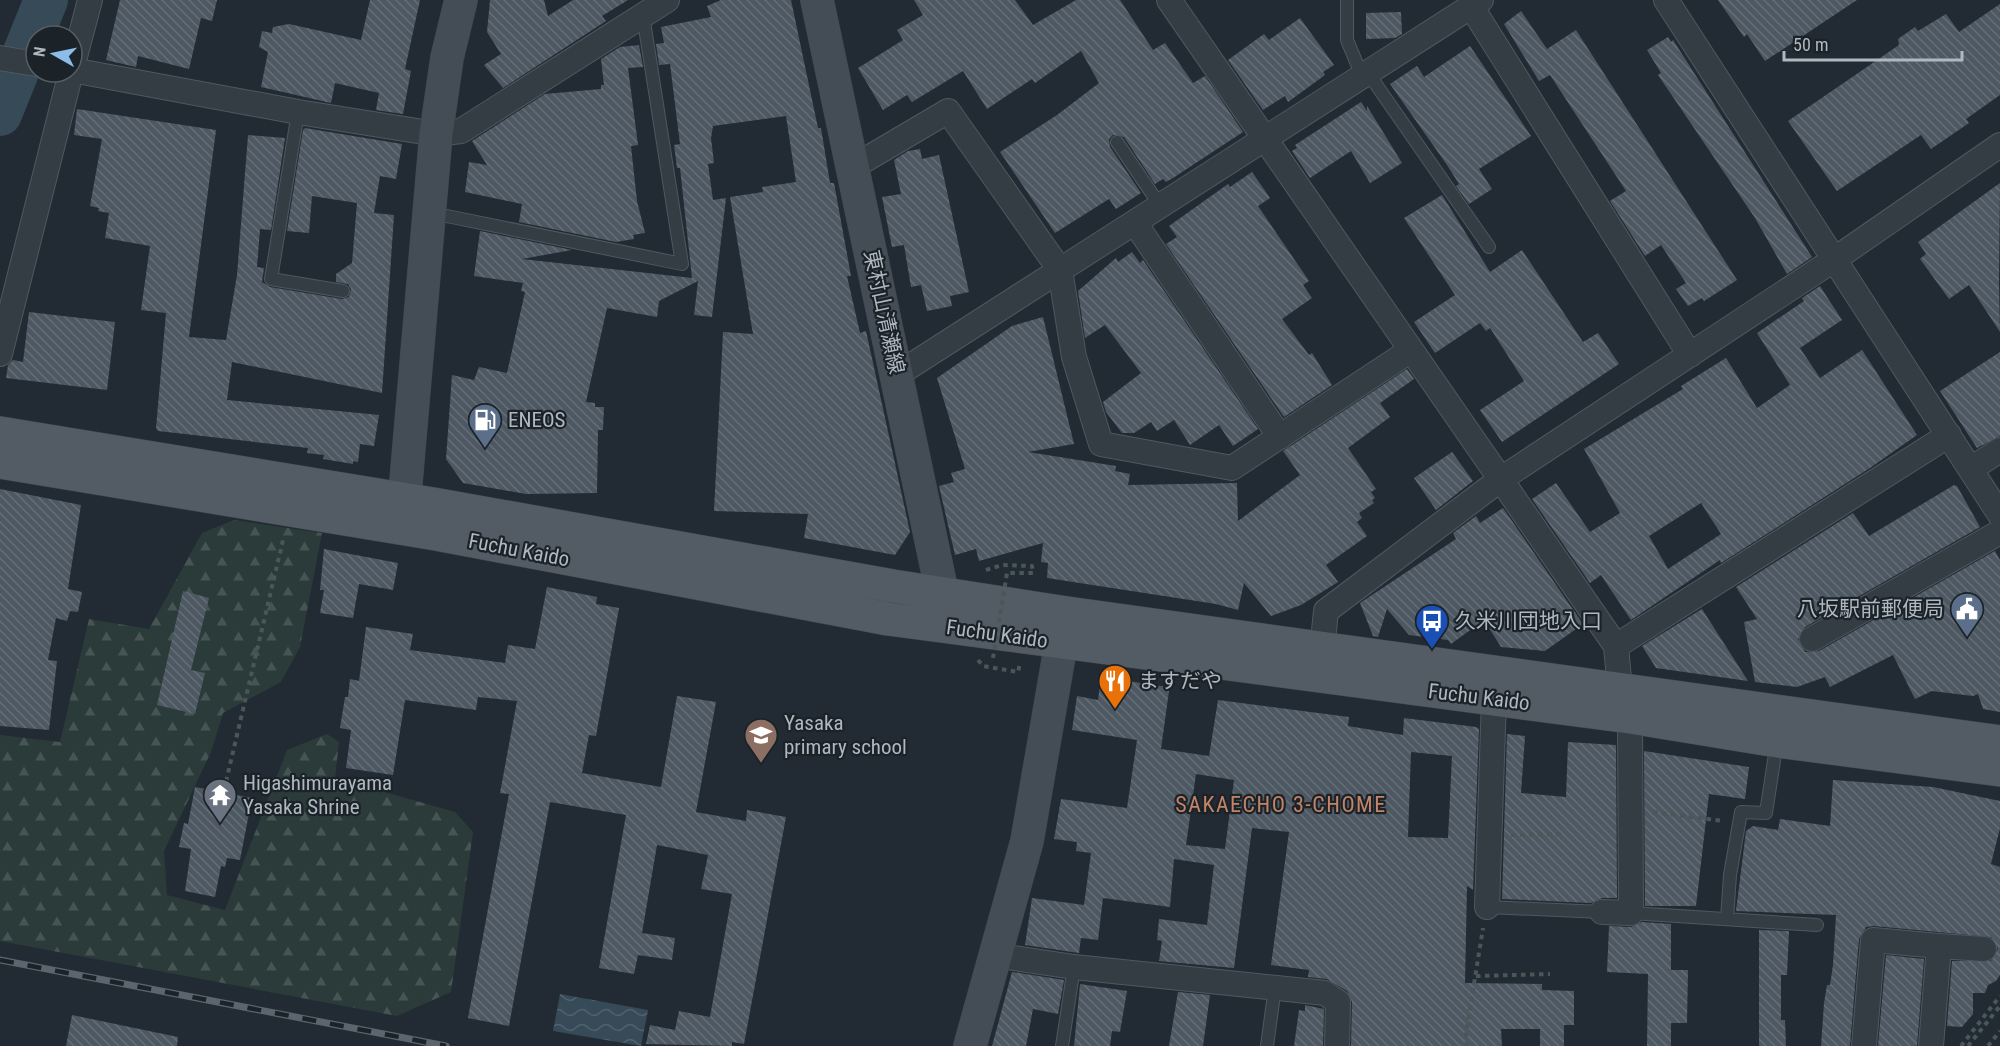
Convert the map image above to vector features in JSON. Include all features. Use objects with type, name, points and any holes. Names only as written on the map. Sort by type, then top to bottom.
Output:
[{"type":"main road","name":"Fuchu Kaido","points":[[0,433],[938,626],[1064,628],[1322,650],[1625,703],[1779,727],[2000,770]]},
{"type":"main road","name":"Fuchu Kaido","points":[[0,462],[290,510],[403,515],[942,592],[1064,628],[1494,699],[1625,703]]},
{"type":"main road","name":"Fuchu Kaido","points":[[1779,727],[2000,742]]},
{"type":"street","points":[[84,24],[90,0]]},
{"type":"street","points":[[403,515],[436,134],[447,58],[461,0]]},
{"type":"street","points":[[84,72],[298,112],[436,134],[461,131],[667,0]]},
{"type":"street","name":"東村山清瀬線","points":[[817,0],[898,374],[942,592],[938,626]]},
{"type":"street","points":[[1169,0],[1616,646],[1625,703],[1631,913],[1602,912]]},
{"type":"street","points":[[1666,0],[2000,515]]},
{"type":"street","points":[[898,374],[1476,3],[1690,355]]},
{"type":"street","points":[[0,58],[24,62]]},
{"type":"street","points":[[0,354],[68,84]]},
{"type":"street","points":[[853,167],[948,111],[1060,270],[1074,357],[1101,444],[1232,468],[1411,350]]},
{"type":"street","points":[[1322,650],[1326,611],[1501,479],[1834,259],[2000,145]]},
{"type":"street","points":[[1135,223],[1280,436]]},
{"type":"street","points":[[1616,646],[1949,435]]},
{"type":"street","points":[[1971,470],[2000,450]]},
{"type":"street","points":[[1812,639],[2000,532]]},
{"type":"street","points":[[970,1046],[1027,841],[1064,628]]},
{"type":"street","points":[[1487,907],[1494,699]]},
{"type":"street","points":[[1863,1046],[1873,940],[1984,949]]},
{"type":"street","points":[[1931,1046],[1939,946]]},
{"type":"street","points":[[994,955],[1074,967],[1325,993],[1338,1002],[1337,1046]]},
{"type":"lane","points":[[1347,0],[1347,40],[1365,75],[1488,247]]},
{"type":"lane","points":[[430,213],[682,264],[643,15]]},
{"type":"lane","points":[[298,112],[271,279],[343,291]]},
{"type":"lane","points":[[1117,142],[1161,207]]},
{"type":"lane","points":[[1727,919],[1730,875],[1741,812],[1766,813],[1779,727]]},
{"type":"lane","points":[[1487,907],[1602,912]]},
{"type":"lane","points":[[1631,913],[1817,925]]},
{"type":"lane","points":[[1062,1046],[1074,967]]},
{"type":"lane","points":[[1267,1046],[1275,987]]},
{"type":"path","points":[[224,790],[290,510]]},
{"type":"path","points":[[984,571],[1002,565],[1032,566],[1033,573],[1007,573],[993,658],[1002,660]]},
{"type":"path","points":[[983,666],[1018,672],[1020,663],[1011,661]]},
{"type":"path","points":[[1629,809],[1739,823]]},
{"type":"path","points":[[1489,837],[1533,833],[1564,834]]},
{"type":"path","points":[[1467,1046],[1466,1034],[1487,907]]},
{"type":"path","points":[[1476,976],[1550,974]]},
{"type":"path","points":[[1961,1046],[2000,996]]},
{"type":"path","points":[[1968,1046],[2000,1006]]},
{"type":"path","points":[[1988,1046],[2000,1031]]},
{"type":"green space","points":[[234,520],[322,533],[300,647],[281,682],[223,713],[211,752],[164,851],[167,895],[225,910],[287,750],[327,734],[339,742],[335,778],[455,812],[473,832],[451,992],[397,1016],[0,941],[0,735],[60,742],[89,619],[149,629],[202,533]]},
{"type":"water","points":[[560,994],[648,1010],[641,1046],[553,1031]]},
{"type":"building","points":[[120,0],[217,0],[212,21],[201,18],[189,69],[138,56],[136,67],[106,60]]},
{"type":"building","points":[[370,0],[420,0],[405,69],[411,71],[403,114],[376,110],[379,93],[335,83],[331,103],[261,87],[268,52],[259,47],[262,31],[272,33],[273,27],[289,24],[361,40]]},
{"type":"building","points":[[490,0],[544,0],[548,16],[573,0],[628,0],[602,16],[606,21],[503,88],[484,65],[501,54],[487,32]]},
{"type":"building","points":[[721,0],[791,0],[818,128],[821,128],[830,183],[834,183],[851,276],[847,276],[860,333],[866,331],[910,532],[895,555],[804,538],[808,514],[714,511],[723,332],[753,334],[730,197],[763,192],[762,187],[796,182],[786,116],[713,126],[711,138],[714,163],[708,164],[713,200],[726,198],[712,317],[694,315],[698,281],[659,301],[657,317],[607,308],[586,402],[595,403],[595,407],[604,407],[603,430],[598,430],[597,493],[526,494],[463,483],[446,459],[452,375],[474,380],[479,367],[507,373],[525,292],[521,291],[523,283],[474,276],[480,231],[572,250],[522,259],[692,278],[680,168],[677,168],[674,145],[680,144],[670,64],[659,65],[656,44],[664,43],[661,27],[711,17],[707,6]]},
{"type":"building","points":[[914,0],[1015,0],[1033,25],[1076,0],[1120,0],[1153,50],[1165,43],[1193,83],[1205,76],[1243,132],[1173,178],[1166,182],[1163,179],[1155,184],[1124,137],[1113,135],[1109,139],[1110,147],[1141,193],[1116,209],[1109,199],[1055,233],[1000,152],[1057,115],[1099,83],[1081,51],[1035,83],[1032,79],[987,109],[963,71],[912,102],[907,95],[883,110],[858,68],[903,40],[897,30],[923,15]]},
{"type":"building","points":[[1718,0],[1857,0],[1765,61],[1747,34],[1744,37]]},
{"type":"building","points":[[2000,4],[2000,95],[1966,119],[1969,123],[1931,149],[1921,135],[1837,191],[1788,121],[1899,45],[1898,39],[1915,27],[1918,31],[1946,14],[1959,32]]},
{"type":"building","points":[[1521,11],[1547,49],[1576,30],[1737,280],[1704,301],[1702,298],[1688,306],[1676,289],[1686,283],[1661,245],[1645,256],[1610,201],[1626,191],[1550,75],[1539,81],[1504,24]]},
{"type":"building","points":[[1401,12],[1402,34],[1395,38],[1366,39],[1366,13]]},
{"type":"building","points":[[1300,18],[1334,65],[1323,72],[1325,75],[1288,102],[1285,96],[1263,110],[1228,60],[1264,34],[1269,40]]},
{"type":"building","points":[[1668,37],[1671,42],[1673,40],[1812,257],[1787,274],[1755,218],[1658,75],[1661,73],[1647,50]]},
{"type":"building","points":[[639,45],[643,67],[628,68],[638,145],[631,146],[637,201],[645,233],[633,235],[634,239],[616,242],[519,222],[522,204],[465,192],[469,162],[487,165],[472,141],[545,94],[601,89],[601,85],[604,85],[601,59],[620,47]]},
{"type":"building","points":[[1470,46],[1531,136],[1479,169],[1492,189],[1469,204],[1456,186],[1459,184],[1447,165],[1390,84],[1417,66],[1424,77]]},
{"type":"building","points":[[1361,102],[1367,111],[1367,106],[1402,163],[1370,183],[1351,151],[1310,178],[1292,151],[1297,148],[1295,145]]},
{"type":"building","points":[[77,109],[216,130],[189,337],[226,340],[237,275],[248,135],[285,138],[271,230],[260,229],[257,267],[264,268],[262,282],[270,287],[342,299],[349,297],[351,289],[348,284],[336,282],[336,274],[352,263],[357,203],[312,196],[309,233],[287,231],[303,130],[305,128],[402,144],[396,179],[380,176],[374,213],[394,215],[382,393],[232,362],[227,400],[379,415],[374,446],[360,444],[358,462],[353,461],[353,464],[323,459],[324,455],[307,453],[308,448],[158,431],[156,428],[166,313],[141,310],[150,246],[105,238],[109,213],[98,211],[99,208],[90,206],[102,139],[74,135]]},
{"type":"building","points":[[920,149],[922,159],[939,155],[969,292],[950,296],[952,306],[927,311],[921,285],[911,287],[904,245],[892,247],[882,197],[901,194],[894,160],[908,151]]},
{"type":"building","points":[[1252,172],[1270,198],[1258,206],[1309,281],[1303,285],[1312,298],[1282,319],[1309,355],[1312,353],[1332,385],[1284,417],[1166,244],[1177,237],[1169,226],[1228,184],[1230,187]]},
{"type":"building","points":[[2000,183],[2000,332],[1969,285],[1949,299],[1920,259],[1926,254],[1918,242]]},
{"type":"building","points":[[1442,195],[1490,272],[1522,250],[1583,342],[1598,333],[1619,364],[1502,442],[1480,410],[1524,381],[1490,328],[1486,331],[1480,323],[1435,353],[1414,322],[1455,295],[1404,218]]},
{"type":"building","points":[[1132,252],[1140,263],[1143,260],[1258,429],[1233,446],[1219,425],[1190,445],[1174,420],[1157,431],[1151,422],[1134,433],[1122,433],[1106,412],[1103,402],[1141,373],[1105,325],[1085,338],[1078,291],[1116,258],[1118,262]]},
{"type":"building","points":[[1820,286],[1842,320],[1800,348],[1820,378],[1862,350],[1917,435],[1870,468],[1721,563],[1720,560],[1631,620],[1601,575],[1590,583],[1532,499],[1556,483],[1590,532],[1620,513],[1584,449],[1683,389],[1681,386],[1726,358],[1757,408],[1790,385],[1757,333],[1804,301],[1802,298]],"holes":[[[1701,503],[1721,534],[1668,569],[1649,536]]]},
{"type":"building","points":[[29,312],[115,322],[107,390],[6,378],[8,365],[13,360],[23,362]]},
{"type":"building","points":[[1043,317],[1074,444],[1028,452],[1116,466],[1115,471],[1130,474],[1128,485],[1237,483],[1238,521],[1300,475],[1283,451],[1407,369],[1414,379],[1380,403],[1390,417],[1348,448],[1376,489],[1371,492],[1375,498],[1372,500],[1374,503],[1359,513],[1362,518],[1357,522],[1367,536],[1326,565],[1338,582],[1301,605],[1271,616],[1244,583],[1238,610],[1216,604],[1047,578],[1048,563],[1041,562],[1043,543],[979,561],[976,549],[955,555],[939,486],[954,482],[951,473],[965,469],[937,378],[1012,326]]},
{"type":"building","points":[[2000,352],[2000,436],[1977,448],[1940,391]]},
{"type":"building","points":[[1452,452],[1473,481],[1436,510],[1414,478]]},
{"type":"building","points":[[1954,485],[1957,486],[1980,527],[1805,627],[1798,639],[1805,652],[1819,651],[1995,551],[2000,560],[2000,712],[1983,709],[1978,694],[1973,696],[1932,691],[1915,699],[1893,655],[1830,687],[1825,677],[1797,687],[1755,682],[1744,622],[1757,619],[1736,587],[1853,513],[1869,536]]},
{"type":"building","points":[[0,489],[81,505],[68,589],[82,592],[78,612],[70,611],[67,621],[56,618],[48,660],[57,661],[49,730],[0,726]]},
{"type":"building","points":[[1503,508],[1583,624],[1545,651],[1501,647],[1484,620],[1451,644],[1448,640],[1409,635],[1387,609],[1378,637],[1373,636],[1360,603],[1456,539],[1453,533],[1476,516],[1480,523]]},
{"type":"building","points":[[324,549],[398,563],[393,590],[359,584],[353,618],[320,613],[324,590],[320,590]]},
{"type":"building","points":[[547,587],[597,597],[596,604],[619,608],[596,736],[589,735],[582,773],[661,787],[677,696],[716,702],[696,812],[746,821],[747,810],[786,817],[744,1044],[732,1042],[732,1046],[646,1044],[650,1025],[675,1030],[679,1011],[710,1017],[732,894],[701,889],[708,855],[657,845],[642,933],[675,938],[672,960],[638,955],[634,974],[599,968],[626,815],[550,802],[509,1026],[468,1018],[509,794],[500,793],[517,701],[478,697],[476,710],[405,700],[393,775],[346,768],[351,730],[340,728],[350,679],[359,681],[366,627],[413,634],[410,650],[505,663],[508,645],[535,649]]},
{"type":"building","points":[[183,591],[209,598],[191,670],[205,673],[195,714],[157,705]]},
{"type":"building","points":[[1702,609],[1748,681],[1656,668],[1642,646]]},
{"type":"building","points":[[1101,677],[1167,687],[1166,691],[1169,691],[1161,749],[1209,756],[1218,700],[1349,717],[1348,726],[1403,735],[1404,718],[1479,729],[1473,890],[1467,886],[1465,983],[1542,984],[1542,990],[1574,991],[1574,1025],[1564,1025],[1564,1046],[1540,1046],[1540,1029],[1501,1029],[1502,1046],[1351,1046],[1352,1002],[1347,991],[1327,979],[1308,977],[1309,970],[1271,965],[1289,832],[1252,828],[1234,968],[1159,961],[1162,941],[1157,940],[1159,919],[1207,925],[1214,865],[1174,859],[1170,907],[1103,898],[1098,940],[1081,938],[1079,953],[1025,945],[1032,898],[1084,905],[1091,853],[1076,851],[1077,842],[1054,839],[1061,799],[1127,808],[1137,740],[1072,730],[1077,696],[1098,700]],"holes":[[[1411,752],[1452,756],[1448,838],[1408,837]],[[1196,774],[1234,780],[1225,849],[1186,845]]]},
{"type":"building","points":[[1507,734],[1525,736],[1521,793],[1566,797],[1568,742],[1616,745],[1617,898],[1602,898],[1591,903],[1502,899]]},
{"type":"building","points":[[1644,751],[1749,767],[1745,799],[1709,794],[1696,906],[1645,906]]},
{"type":"building","points":[[1833,780],[1933,787],[2000,801],[2000,828],[1991,864],[2000,867],[2000,975],[1996,981],[1988,985],[1985,993],[1973,993],[1973,1014],[1962,1027],[1947,1026],[1952,961],[1991,961],[1998,949],[1991,937],[1866,927],[1859,939],[1850,1046],[1821,1046],[1824,1003],[1833,965],[1836,915],[1736,911],[1746,831],[1753,826],[1778,830],[1780,819],[1830,826]]},
{"type":"building","points":[[195,787],[252,798],[240,860],[227,858],[225,867],[221,866],[215,897],[185,891],[191,849],[179,847],[184,823],[188,824]]},
{"type":"building","points":[[1642,922],[1671,924],[1671,970],[1688,970],[1687,1023],[1671,1023],[1671,1046],[1647,1046],[1648,974],[1607,972],[1609,926],[1631,927]]},
{"type":"building","points":[[1759,930],[1789,931],[1787,975],[1781,975],[1781,1020],[1785,1020],[1786,1046],[1759,1046]]},
{"type":"building","points":[[1886,955],[1924,959],[1917,1046],[1878,1046]]},
{"type":"building","points":[[1012,972],[1064,980],[1058,1014],[1033,1009],[1026,1046],[992,1046]]},
{"type":"building","points":[[1080,984],[1127,991],[1120,1032],[1112,1031],[1110,1046],[1074,1046]]},
{"type":"building","points":[[1178,992],[1210,995],[1203,1046],[1169,1046]]},
{"type":"building","points":[[1305,1005],[1324,1009],[1323,1046],[1294,1046],[1299,1010],[1305,1011]]},
{"type":"building","points":[[72,1015],[178,1037],[177,1046],[66,1046]]},
{"type":"waterway","points":[[0,114],[46,0]]},
{"type":"railway","points":[[0,960],[446,1046]]},
{"type":"place","name":"ENEOS","points":[[485,449]]},
{"type":"place","name":"八坂駅前郵便局","points":[[1967,638]]},
{"type":"place","name":"久米川団地入口","points":[[1432,650]]},
{"type":"place","name":"ますだや","points":[[1115,710]]},
{"type":"place","name":"Yasaka primary school","points":[[761,764]]},
{"type":"place","name":"Higashimurayama Yasaka Shrine","points":[[220,824]]},
{"type":"district","name":"SAKAECHO 3-CHOME","points":[[1281,804]]}]
